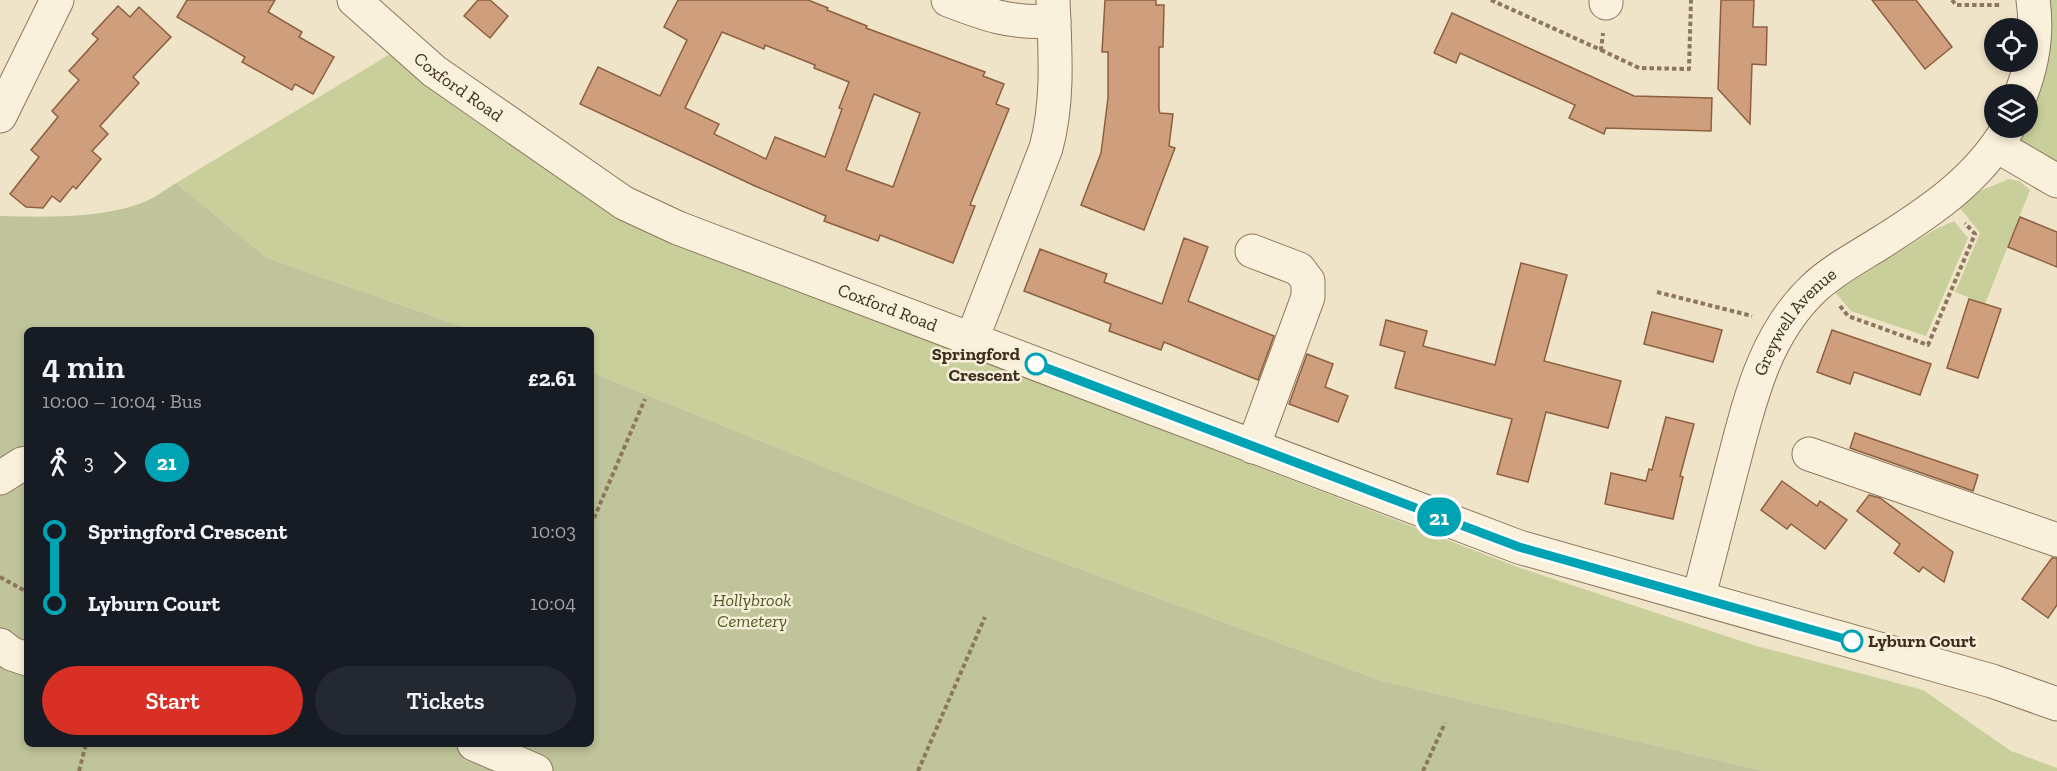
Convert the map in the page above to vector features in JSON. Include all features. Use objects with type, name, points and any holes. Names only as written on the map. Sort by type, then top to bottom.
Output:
[{"type":"street","points":[[0,117],[57,0]]},
{"type":"street","name":"Coxford Road","points":[[354,0],[434,71],[624,203],[689,232],[1519,547],[1992,681],[2057,704]]},
{"type":"street","points":[[948,0],[991,16],[1014,21],[1054,11],[1056,98],[1053,123],[1046,148],[972,339]]},
{"type":"street","points":[[2025,84],[2034,49],[2036,15],[2034,3]]},
{"type":"street","name":"Greywell Avenue","points":[[1698,596],[1758,374],[1794,310],[1836,270],[1929,212],[1944,200],[1968,177],[2001,138]]},
{"type":"street","points":[[2003,138],[2057,181]]},
{"type":"street","points":[[1252,251],[1299,269],[1308,281],[1308,297],[1253,447]]},
{"type":"street","points":[[1809,454],[2057,540]]},
{"type":"street","points":[[0,478],[24,464]]},
{"type":"street","points":[[0,645],[12,654],[24,658]]},
{"type":"street","points":[[481,747],[536,771]]},
{"type":"path","points":[[1491,0],[1639,68],[1689,69],[1691,0]]},
{"type":"path","points":[[1952,0],[1956,5],[2034,3]]},
{"type":"path","points":[[1601,50],[1606,1]]},
{"type":"path","points":[[1821,283],[1848,316],[1928,345],[1975,234],[1944,200]]},
{"type":"path","points":[[1657,292],[1785,324]]},
{"type":"path","points":[[594,518],[645,399]]},
{"type":"path","points":[[0,577],[24,590]]},
{"type":"path","points":[[918,771],[985,617]]},
{"type":"path","points":[[1423,771],[1445,723]]},
{"type":"path","points":[[79,771],[85,747]]},
{"type":"green space","points":[[2044,0],[2057,0],[2057,166],[2013,148],[2016,138],[2038,138],[2038,84],[2031,84],[2033,72],[2038,72],[2038,39]]},
{"type":"green space","points":[[397,50],[464,113],[617,216],[683,245],[1520,568],[1753,645],[1923,690],[2011,751],[2057,768],[2057,771],[1763,771],[1382,681],[1026,549],[594,373],[594,327],[463,327],[267,258],[176,183]]},
{"type":"green space","points":[[2009,179],[2019,181],[2030,190],[1985,304],[1955,292],[1980,233],[1960,208],[1980,191]]},
{"type":"green space","name":"Hollybrook Cemetery","points":[[176,183],[267,258],[463,327],[24,327],[24,747],[594,747],[594,373],[1026,549],[1382,681],[1763,771],[0,771],[0,216],[73,216],[110,212],[127,208],[156,196]]},
{"type":"green space","points":[[1954,221],[1968,238],[1926,336],[1851,311],[1835,292],[1934,230]]},
{"type":"building","points":[[187,0],[275,0],[268,12],[302,32],[299,37],[334,57],[313,94],[295,84],[292,90],[242,62],[245,57],[177,17]]},
{"type":"building","points":[[478,0],[490,0],[508,16],[490,38],[464,16]]},
{"type":"building","points":[[678,0],[808,0],[867,26],[866,28],[985,72],[983,76],[1004,84],[996,104],[1009,109],[970,205],[975,206],[953,263],[880,235],[878,241],[824,221],[826,216],[755,186],[580,104],[598,67],[660,96],[687,40],[664,27]],"holes":[[[722,32],[764,49],[765,45],[815,65],[814,68],[849,82],[825,157],[775,137],[766,159],[714,134],[719,124],[685,108]],[[874,94],[920,113],[893,187],[846,170]]]},
{"type":"building","points":[[1105,0],[1156,0],[1156,5],[1164,5],[1163,47],[1159,47],[1159,110],[1160,113],[1173,114],[1169,146],[1175,148],[1144,230],[1081,205],[1101,153],[1108,98],[1108,52],[1102,52]]},
{"type":"building","points":[[1721,0],[1754,0],[1753,27],[1767,27],[1766,65],[1752,64],[1750,124],[1718,89]]},
{"type":"building","points":[[1872,0],[1916,0],[1952,47],[1925,69]]},
{"type":"building","points":[[118,6],[130,17],[139,7],[171,37],[133,77],[139,83],[100,126],[108,134],[92,151],[101,159],[76,189],[73,186],[60,202],[52,196],[43,208],[26,207],[10,194],[39,157],[31,150],[58,117],[52,111],[79,80],[69,71],[98,39],[92,34]]},
{"type":"building","points":[[1452,13],[1634,96],[1712,98],[1711,131],[1606,128],[1604,134],[1569,118],[1575,105],[1460,53],[1456,63],[1434,53]]},
{"type":"building","points":[[2020,217],[2057,232],[2057,267],[2008,247]]},
{"type":"building","points":[[1184,238],[1208,247],[1188,301],[1274,336],[1258,380],[1164,342],[1161,350],[1109,331],[1111,324],[1024,291],[1040,249],[1107,274],[1104,282],[1162,304]]},
{"type":"building","points":[[1521,263],[1567,275],[1544,361],[1621,381],[1608,428],[1546,412],[1528,482],[1497,474],[1512,419],[1395,388],[1405,352],[1380,345],[1386,320],[1427,331],[1423,346],[1495,365]]},
{"type":"building","points":[[1969,299],[2001,309],[1978,378],[1947,368]]},
{"type":"building","points":[[1652,312],[1722,330],[1713,362],[1644,344]]},
{"type":"building","points":[[1832,330],[1931,364],[1920,395],[1854,372],[1850,384],[1817,372]]},
{"type":"building","points":[[1307,354],[1333,364],[1325,387],[1348,396],[1338,422],[1289,404]]},
{"type":"building","points":[[1666,417],[1694,424],[1680,476],[1683,477],[1673,519],[1605,504],[1611,473],[1646,481],[1649,469],[1652,470]]},
{"type":"building","points":[[1855,433],[1978,475],[1973,491],[1850,448]]},
{"type":"building","points":[[1782,481],[1817,506],[1820,501],[1847,520],[1825,549],[1791,524],[1787,529],[1761,510]]},
{"type":"building","points":[[1869,495],[1880,498],[1953,552],[1944,582],[1923,567],[1919,572],[1894,553],[1900,544],[1857,511]]},
{"type":"building","points":[[2052,558],[2057,558],[2057,605],[2048,618],[2022,599]]},
{"type":"bus line","name":"21","points":[[1036,364],[1519,547],[1852,641]]},
{"type":"place","name":"Springford Crescent","points":[[1036,364]]},
{"type":"place","name":"Lyburn Court","points":[[1852,641]]}]
